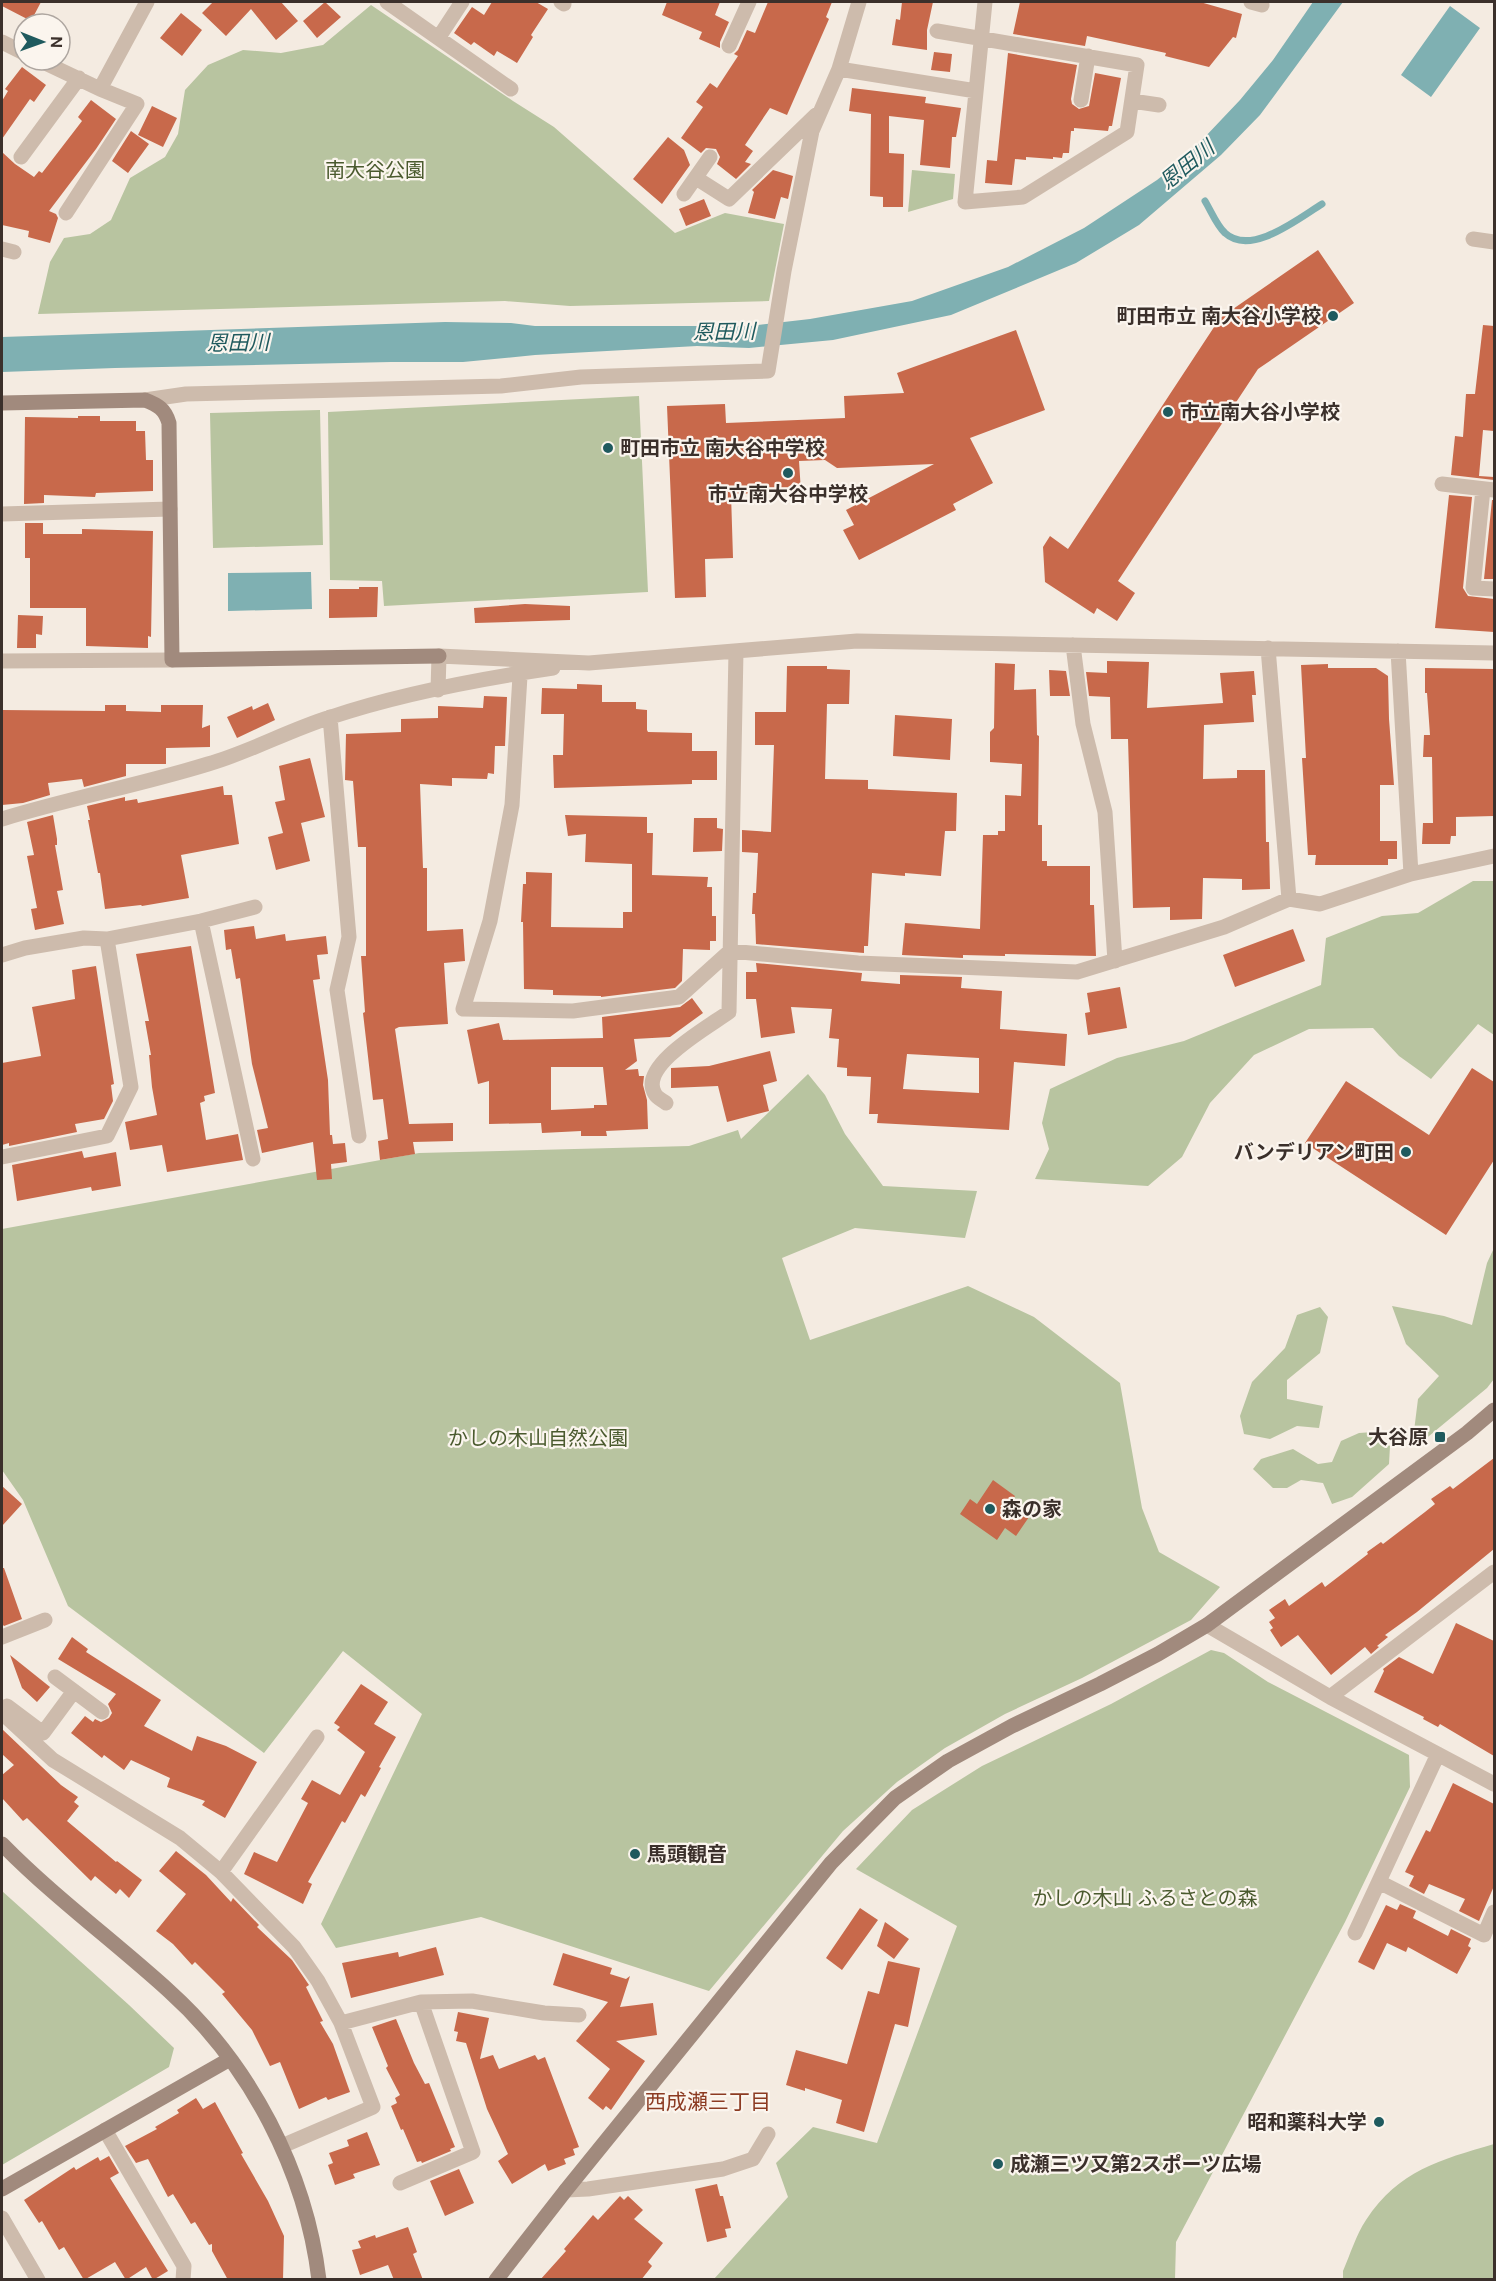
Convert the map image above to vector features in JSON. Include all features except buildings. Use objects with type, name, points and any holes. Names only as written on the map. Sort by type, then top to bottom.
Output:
[{"type":"street","points":[[100,88],[147,2]]},
{"type":"street","points":[[387,2],[511,89]]},
{"type":"street","points":[[439,37],[462,2]]},
{"type":"street","points":[[729,46],[747,2]]},
{"type":"street","points":[[2,403],[144,400],[186,394],[501,386],[581,376],[768,371],[776,315],[812,131],[839,69],[859,2]]},
{"type":"street","points":[[937,31],[981,38],[1088,56],[1137,65],[1127,132],[1023,198],[965,202],[981,38],[985,2]]},
{"type":"street","points":[[1081,100],[1088,56]]},
{"type":"street","points":[[839,69],[976,91]]},
{"type":"street","points":[[66,72],[137,104],[66,213]]},
{"type":"street","points":[[21,157],[79,78]]},
{"type":"street","points":[[1132,101],[1159,105]]},
{"type":"street","points":[[696,178],[729,199],[818,113]]},
{"type":"street","points":[[684,194],[710,157]]},
{"type":"street","points":[[1473,238],[1494,242]]},
{"type":"street","points":[[144,400],[157,405],[166,412],[169,423],[172,660]]},
{"type":"street","points":[[1442,484],[1489,489],[1473,588],[1494,589]]},
{"type":"street","points":[[2,514],[170,509]]},
{"type":"street","points":[[2,661],[438,656],[521,666],[589,663],[857,641],[1494,653]]},
{"type":"street","points":[[1073,645],[1083,724],[1105,812],[1115,961]]},
{"type":"street","points":[[1268,648],[1289,899]]},
{"type":"street","points":[[666,1102],[655,1095],[651,1084],[656,1069],[667,1057],[729,1012],[736,651]]},
{"type":"street","points":[[1398,651],[1411,874]]},
{"type":"street","points":[[438,656],[438,690]]},
{"type":"street","points":[[521,666],[512,806],[490,921],[464,1009],[573,1011],[679,997],[730,951],[858,963],[1077,972],[1224,927],[1289,899],[1320,904],[1411,874],[1494,856]]},
{"type":"street","points":[[2,819],[57,801],[210,764],[330,717],[521,666]]},
{"type":"street","points":[[330,717],[349,937],[337,990],[359,1136]]},
{"type":"street","points":[[2,955],[25,948],[84,938],[107,939],[201,921],[255,907]]},
{"type":"street","points":[[201,921],[253,1159]]},
{"type":"street","points":[[2,1156],[107,1136],[122,1106],[131,1087],[107,939]]},
{"type":"street","points":[[496,2280],[831,1863],[895,1798],[948,1761],[1012,1726],[1110,1679],[1207,1625],[1467,1433],[1494,1410]]},
{"type":"street","points":[[1330,1697],[1494,1572]]},
{"type":"street","points":[[2,1637],[45,1620]]},
{"type":"street","points":[[1207,1625],[1330,1697],[1494,1784]]},
{"type":"street","points":[[55,1677],[102,1712]]},
{"type":"street","points":[[74,1691],[43,1733],[7,1706],[2,1713],[53,1760],[180,1838],[220,1872],[294,1947],[318,1981],[341,2023],[373,2107],[282,2146]]},
{"type":"street","points":[[220,1872],[317,1737]]},
{"type":"street","points":[[1355,1933],[1438,1754]]},
{"type":"street","points":[[2,1844],[59,1899],[169,1991],[208,2030],[230,2059],[259,2103],[282,2146],[302,2202],[319,2280]]},
{"type":"street","points":[[1379,1882],[1484,1935],[1494,1912]]},
{"type":"street","points":[[341,2023],[421,2002],[472,2001],[544,2013],[579,2015]]},
{"type":"street","points":[[400,2183],[473,2152],[421,2002]]},
{"type":"street","points":[[2,2189],[230,2059]]},
{"type":"street","points":[[105,2130],[184,2266],[183,2280]]},
{"type":"street","points":[[566,2190],[588,2189],[723,2169],[753,2159],[768,2134]]},
{"type":"street","points":[[2,2218],[38,2280]]},
{"type":"green space","name":"南大谷公園","points":[[371,5],[554,127],[675,233],[725,213],[784,224],[769,301],[570,306],[505,301],[38,314],[50,262],[64,238],[90,234],[111,220],[130,178],[165,157],[178,134],[185,90],[208,65],[243,50],[281,53],[323,45]]},
{"type":"green space","points":[[912,170],[955,174],[953,199],[908,212]]},
{"type":"green space","points":[[639,396],[648,592],[384,606],[382,581],[330,580],[328,412]]},
{"type":"green space","points":[[320,410],[323,545],[213,548],[210,413]]},
{"type":"green space","points":[[1473,881],[1494,881],[1494,1035],[1478,1024],[1431,1079],[1399,1056],[1373,1028],[1309,1029],[1254,1055],[1210,1103],[1182,1157],[1148,1186],[1035,1179],[1049,1149],[1042,1123],[1050,1089],[1117,1058],[1184,1041],[1321,985],[1326,938],[1382,916],[1418,913]]},
{"type":"green space","name":"かしの木山自然公園","points":[[808,1074],[825,1095],[845,1134],[883,1186],[977,1191],[965,1238],[855,1228],[782,1258],[810,1340],[968,1286],[1034,1317],[1120,1383],[1142,1508],[1159,1552],[1220,1587],[1191,1620],[1082,1678],[1005,1714],[945,1748],[897,1782],[843,1831],[709,1991],[481,1917],[336,1948],[321,1924],[422,1714],[343,1651],[264,1753],[68,1606],[23,1500],[2,1470],[2,1229],[419,1153],[689,1146],[738,1130],[741,1139]]},
{"type":"green space","points":[[1494,1248],[1494,1379],[1487,1388],[1423,1441],[1413,1439],[1418,1399],[1439,1376],[1406,1344],[1392,1306],[1444,1316],[1472,1325],[1487,1263]]},
{"type":"green space","points":[[1320,1307],[1328,1317],[1320,1353],[1287,1380],[1287,1399],[1323,1406],[1319,1428],[1297,1426],[1270,1439],[1244,1434],[1240,1416],[1252,1382],[1285,1348],[1297,1315]]},
{"type":"green space","points":[[1373,1432],[1390,1446],[1389,1464],[1352,1497],[1332,1504],[1323,1483],[1301,1480],[1287,1488],[1273,1488],[1253,1469],[1261,1459],[1293,1449],[1318,1464],[1332,1462],[1341,1441],[1359,1433]]},
{"type":"green space","name":"かしの木山 ふるさとの森","points":[[1211,1650],[1224,1653],[1268,1682],[1409,1755],[1410,1787],[1345,1922],[1176,2242],[1175,2279],[714,2279],[788,2197],[776,2163],[813,2127],[877,2143],[957,1926],[856,1869],[912,1810],[982,1766],[1111,1704]]},
{"type":"green space","points":[[2,1891],[174,2048],[169,2067],[2,2165]]},
{"type":"green space","points":[[1494,2144],[1494,2279],[1343,2279],[1343,2271],[1362,2226],[1392,2189],[1422,2169]]},
{"type":"water","name":"恩田川","points":[[1313,2],[1343,2],[1260,115],[1221,155],[1139,225],[1076,263],[951,315],[833,340],[749,348],[697,346],[535,355],[463,362],[2,372],[2,337],[445,322],[511,323],[535,326],[750,326],[810,319],[912,301],[1008,267],[1084,228],[1157,180],[1185,158],[1240,100],[1273,60]]},
{"type":"water","points":[[1450,6],[1480,28],[1431,97],[1401,75]]},
{"type":"water","points":[[311,572],[312,609],[228,611],[228,573]]},
{"type":"waterway","points":[[1205,201],[1225,233],[1236,239],[1248,241],[1275,233],[1322,204]]},
{"type":"place","name":"町田市立 南大谷小学校","points":[[1333,316]]},
{"type":"place","name":"市立南大谷小学校","points":[[1168,412]]},
{"type":"place","name":"町田市立 南大谷中学校","points":[[608,448]]},
{"type":"place","name":"市立南大谷中学校","points":[[788,473]]},
{"type":"place","name":"バンデリアン町田","points":[[1406,1152]]},
{"type":"place","name":"大谷原","points":[[1440,1437]]},
{"type":"place","name":"森の家","points":[[990,1509]]},
{"type":"place","name":"馬頭観音","points":[[635,1854]]},
{"type":"place","name":"昭和薬科大学","points":[[1379,2122]]},
{"type":"place","name":"成瀬三ツ又第2スポーツ広場","points":[[998,2164]]},
{"type":"district","name":"西成瀬三丁目","points":[[708,2102]]}]
